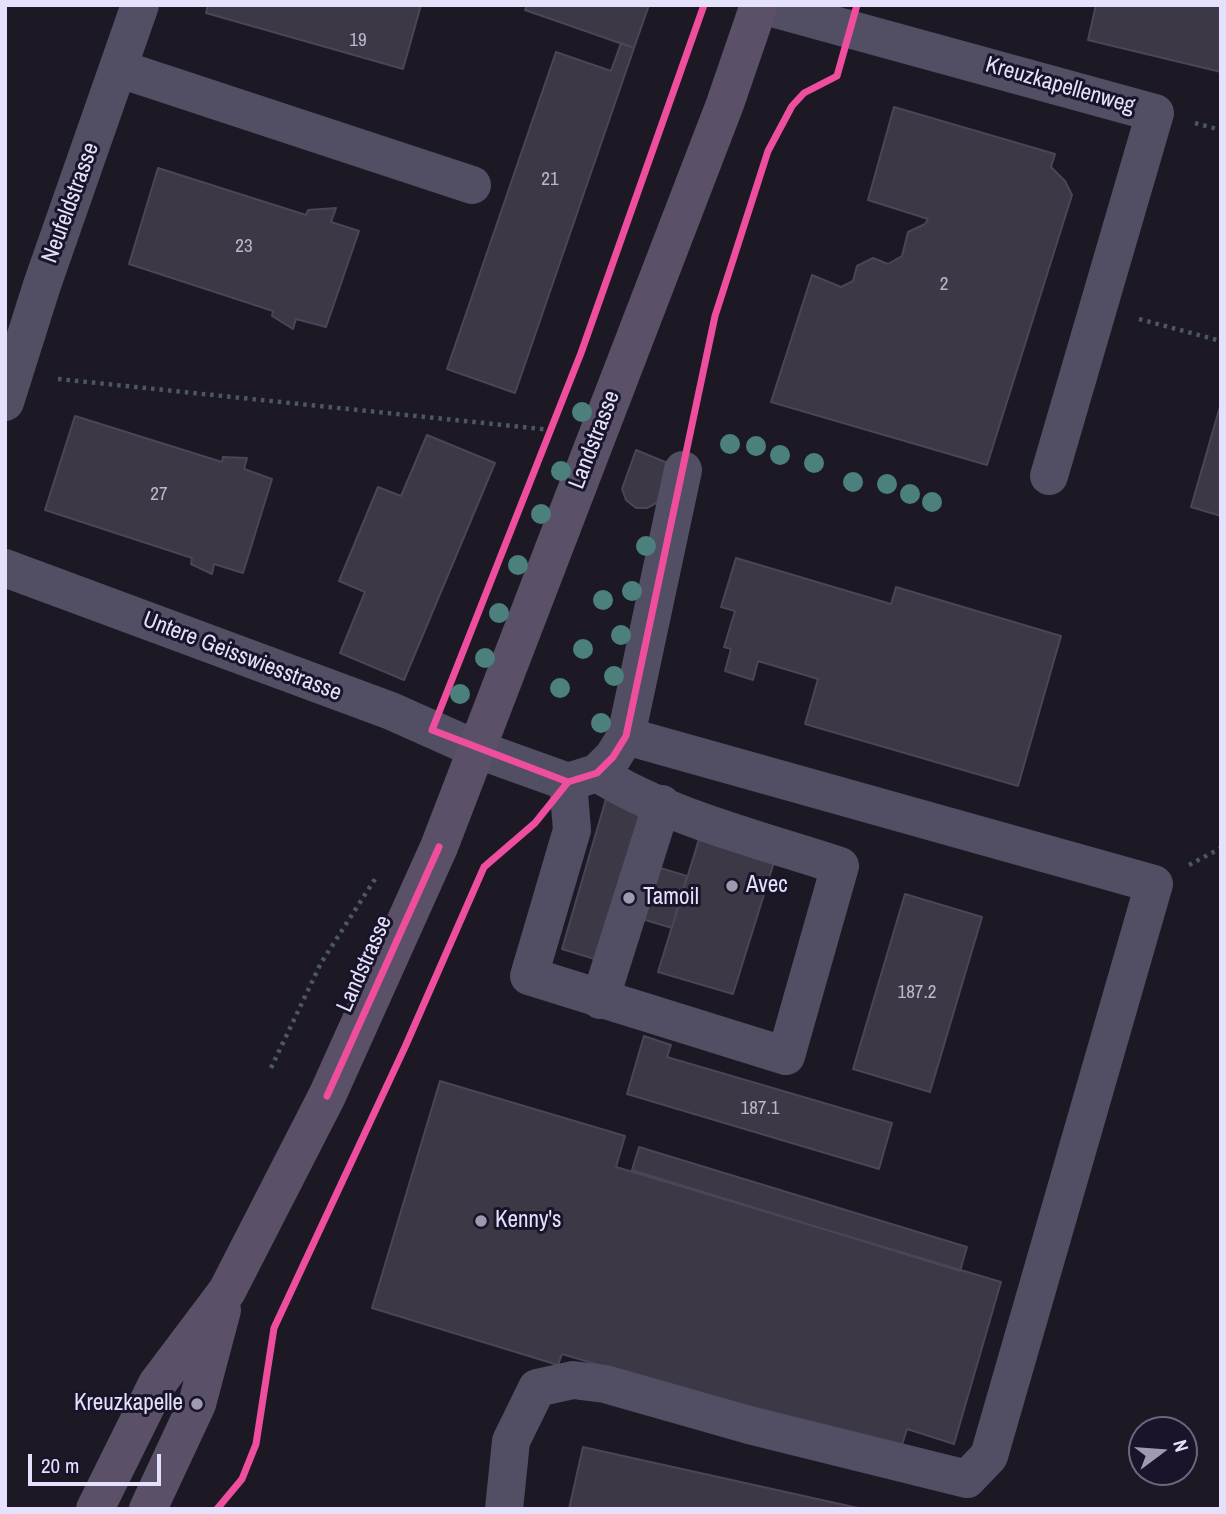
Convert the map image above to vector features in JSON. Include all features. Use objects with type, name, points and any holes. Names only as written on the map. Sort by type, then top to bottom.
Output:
[{"type":"main road","name":"Landstrasse","points":[[95,1509],[157,1384],[227,1291],[327,1096],[439,847],[725,104],[760,5]]},
{"type":"main road","name":"Landstrasse","points":[[148,1509],[197,1404],[227,1291]]},
{"type":"street","name":"Neufeldstrasse","points":[[10,388],[42,285],[120,69],[140,5]]},
{"type":"street","name":"Kreuzkapellenweg","points":[[760,5],[1155,113],[1049,476]]},
{"type":"street","points":[[120,69],[471,185]]},
{"type":"street","points":[[662,804],[600,1000],[529,976],[572,830],[583,778],[613,757],[626,736],[683,470]]},
{"type":"street","name":"Untere Geisswiesstrasse","points":[[5,568],[391,711],[476,749],[622,788],[840,866],[786,1056],[600,1000]]},
{"type":"street","points":[[504,1509],[511,1441],[537,1388],[573,1380],[605,1384],[749,1425],[967,1479],[989,1456],[1154,884],[626,736]]},
{"type":"path","points":[[595,315],[704,5]]},
{"type":"path","points":[[1098,308],[1221,341]]},
{"type":"path","points":[[10,388],[551,430]]},
{"type":"path","points":[[546,443],[556,417]]},
{"type":"path","points":[[432,730],[536,468]]},
{"type":"path","points":[[271,1068],[321,963],[376,878]]},
{"type":"building","points":[[208,5],[421,5],[403,69],[206,13]]},
{"type":"building","points":[[527,5],[649,5],[634,48],[525,10]]},
{"type":"building","points":[[1096,5],[1221,5],[1221,72],[1088,40]]},
{"type":"building","points":[[621,43],[634,48],[515,393],[447,369],[556,52],[611,71]]},
{"type":"building","points":[[894,107],[1055,154],[1051,167],[1065,181],[1072,195],[987,465],[771,402],[812,275],[841,287],[853,281],[857,266],[873,258],[888,264],[902,256],[908,232],[925,224],[928,219],[868,200]]},
{"type":"building","points":[[158,168],[306,215],[308,210],[336,208],[331,222],[359,231],[326,327],[296,319],[293,329],[272,316],[273,311],[129,264]]},
{"type":"building","points":[[1221,403],[1221,516],[1191,507]]},
{"type":"building","points":[[75,416],[222,462],[223,457],[247,458],[244,469],[272,479],[243,573],[214,564],[212,574],[191,564],[192,558],[45,510]]},
{"type":"building","points":[[427,435],[495,463],[404,680],[340,653],[365,592],[339,581],[378,487],[401,496]]},
{"type":"building","points":[[636,450],[670,464],[658,502],[647,508],[636,508],[626,500],[622,489]]},
{"type":"building","points":[[736,558],[891,604],[896,587],[1061,636],[1018,786],[805,724],[818,679],[758,661],[753,680],[725,671],[731,649],[724,647],[735,611],[721,607]]},
{"type":"building","name":"Tamoil","points":[[606,799],[673,819],[660,868],[687,876],[672,928],[642,919],[627,969],[562,949]]},
{"type":"building","points":[[700,836],[775,859],[733,994],[658,972]]},
{"type":"building","points":[[905,894],[982,917],[930,1092],[853,1069]]},
{"type":"building","points":[[644,1036],[671,1045],[667,1057],[892,1123],[879,1169],[627,1094]]},
{"type":"building","points":[[440,1081],[625,1136],[616,1167],[1001,1282],[954,1444],[907,1429],[899,1454],[562,1354],[558,1365],[372,1308]]},
{"type":"building","points":[[639,1147],[967,1247],[960,1271],[632,1170]]},
{"type":"building","points":[[583,1447],[858,1508],[858,1509],[569,1509]]},
{"type":"cycle path","points":[[568,782],[432,730],[581,353],[704,5]]},
{"type":"cycle path","points":[[217,1509],[242,1479],[256,1444],[274,1328],[405,1047],[484,867],[535,823],[568,782],[597,773],[613,757],[626,736],[715,316],[768,151],[792,106],[804,93],[837,76],[857,5]]},
{"type":"cycle path","points":[[327,1096],[439,847]]},
{"type":"place","name":"Avec","points":[[732,886]]},
{"type":"place","name":"Tamoil","points":[[629,898]]},
{"type":"place","name":"Kenny's","points":[[481,1221]]},
{"type":"place","name":"Kreuzkapelle","points":[[197,1404]]}]
